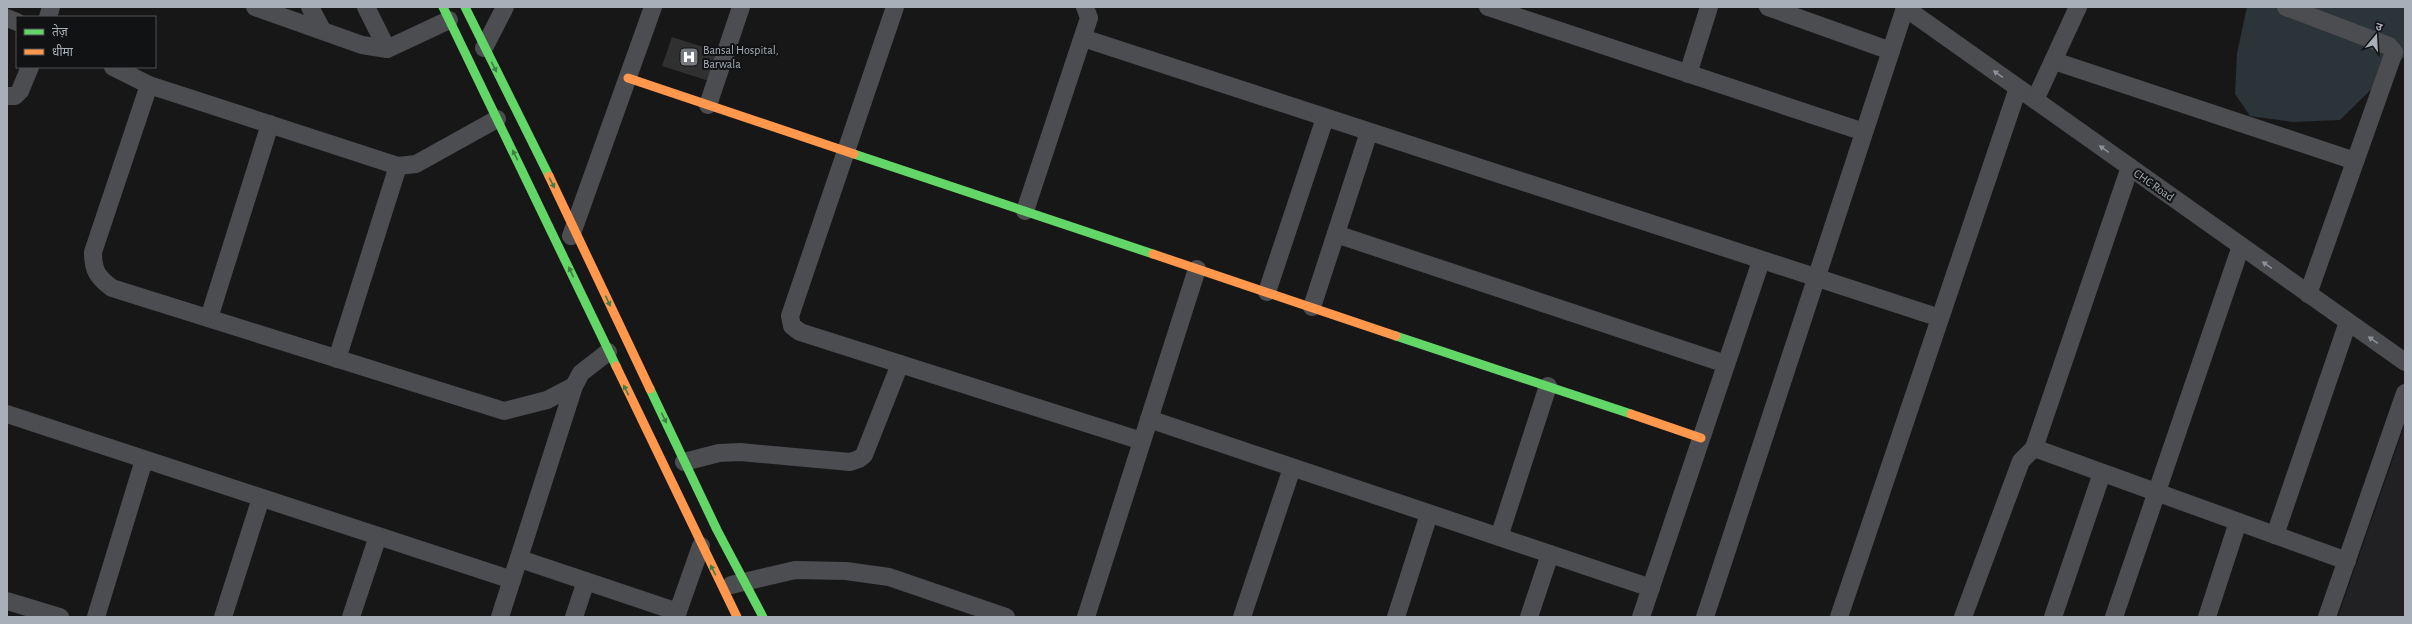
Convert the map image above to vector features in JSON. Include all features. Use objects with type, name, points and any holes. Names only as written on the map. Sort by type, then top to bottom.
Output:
[{"type":"main road","points":[[464,7],[574,227],[717,530],[746,581],[763,617]]},
{"type":"main road","points":[[446,13],[701,546],[737,617]]},
{"type":"main road","points":[[628,78],[1701,438]]},
{"type":"street","points":[[255,7],[362,45],[388,49],[446,13]]},
{"type":"street","points":[[310,7],[322,30]]},
{"type":"street","points":[[366,7],[388,49]]},
{"type":"street","points":[[484,48],[505,7]]},
{"type":"street","points":[[564,257],[653,7]]},
{"type":"street","points":[[708,105],[741,7]]},
{"type":"street","points":[[895,7],[790,316],[792,326],[800,332],[1142,441]]},
{"type":"street","points":[[1026,211],[1090,18],[1084,7]]},
{"type":"street","points":[[1688,74],[1709,7]]},
{"type":"street","points":[[1768,7],[1891,51]]},
{"type":"street","points":[[2035,100],[2078,7]]},
{"type":"street","points":[[2286,7],[2393,49],[2394,52],[2308,294]]},
{"type":"street","points":[[1705,617],[1904,8]]},
{"type":"street","name":"CHC Road","points":[[1904,8],[2405,362]]},
{"type":"street","points":[[1498,9],[1864,132]]},
{"type":"street","points":[[1083,38],[1816,279],[1940,318]]},
{"type":"street","points":[[2054,61],[2355,162]]},
{"type":"street","points":[[7,96],[15,96],[20,91],[30,68]]},
{"type":"street","points":[[115,68],[149,85],[398,166],[416,164],[497,119]]},
{"type":"street","points":[[149,85],[93,252],[93,268],[99,278],[112,288],[504,411],[547,400],[574,386]]},
{"type":"street","points":[[1839,617],[2018,88]]},
{"type":"street","points":[[1267,292],[1325,118]]},
{"type":"street","points":[[209,318],[270,124]]},
{"type":"street","points":[[1312,307],[1370,132]]},
{"type":"street","points":[[337,359],[398,166]]},
{"type":"street","points":[[1963,617],[2021,462],[2034,448],[2130,167]]},
{"type":"street","points":[[1336,234],[1726,364]]},
{"type":"street","points":[[2114,617],[2241,246]]},
{"type":"street","points":[[1641,617],[1761,261]]},
{"type":"street","points":[[1086,617],[1197,269]]},
{"type":"street","points":[[2275,535],[2348,322]]},
{"type":"street","points":[[500,617],[520,559],[574,386],[581,373],[608,352]]},
{"type":"street","points":[[684,462],[719,452],[740,452],[850,462],[859,459],[864,455],[900,364]]},
{"type":"street","points":[[1499,537],[1548,386]]},
{"type":"street","points":[[2327,617],[2405,393]]},
{"type":"street","points":[[8,417],[512,580]]},
{"type":"street","points":[[1149,419],[1651,588]]},
{"type":"street","points":[[2034,448],[2347,561]]},
{"type":"street","points":[[96,617],[144,460]]},
{"type":"street","points":[[1242,617],[1292,468]]},
{"type":"street","points":[[2053,617],[2102,473]]},
{"type":"street","points":[[223,617],[261,498]]},
{"type":"street","points":[[1396,617],[1429,514]]},
{"type":"street","points":[[2207,617],[2238,522]]},
{"type":"street","points":[[351,617],[378,536]]},
{"type":"street","points":[[520,559],[677,614],[701,546]]},
{"type":"street","points":[[1529,617],[1550,554]]},
{"type":"street","points":[[722,587],[795,570],[846,571],[889,577],[1006,617]]},
{"type":"street","points":[[574,617],[586,581]]},
{"type":"street","points":[[7,601],[60,617]]},
{"type":"shaded area","points":[[2247,7],[2405,7],[2405,56],[2340,120],[2293,122],[2250,116],[2235,94],[2237,53]]},
{"type":"shaded area","points":[[2405,424],[2405,617],[2338,617]]},
{"type":"building","points":[[672,37],[719,52],[709,81],[662,66]]},
{"type":"traffic: fast","points":[[443,7],[616,366]]},
{"type":"traffic: fast","points":[[465,7],[549,176]]},
{"type":"traffic: fast","points":[[854,154],[1153,254]]},
{"type":"traffic: fast","points":[[1396,336],[1631,414]]},
{"type":"traffic: fast","points":[[650,389],[717,530],[763,617]]},
{"type":"traffic: slow","points":[[628,78],[854,154]]},
{"type":"traffic: slow","points":[[549,176],[650,389]]},
{"type":"traffic: slow","points":[[1153,254],[1396,336]]},
{"type":"traffic: slow","points":[[616,366],[737,617]]},
{"type":"traffic: slow","points":[[1631,414],[1701,438]]},
{"type":"place","name":"Bansal Hospital, Barwala","points":[[689,57]]}]
